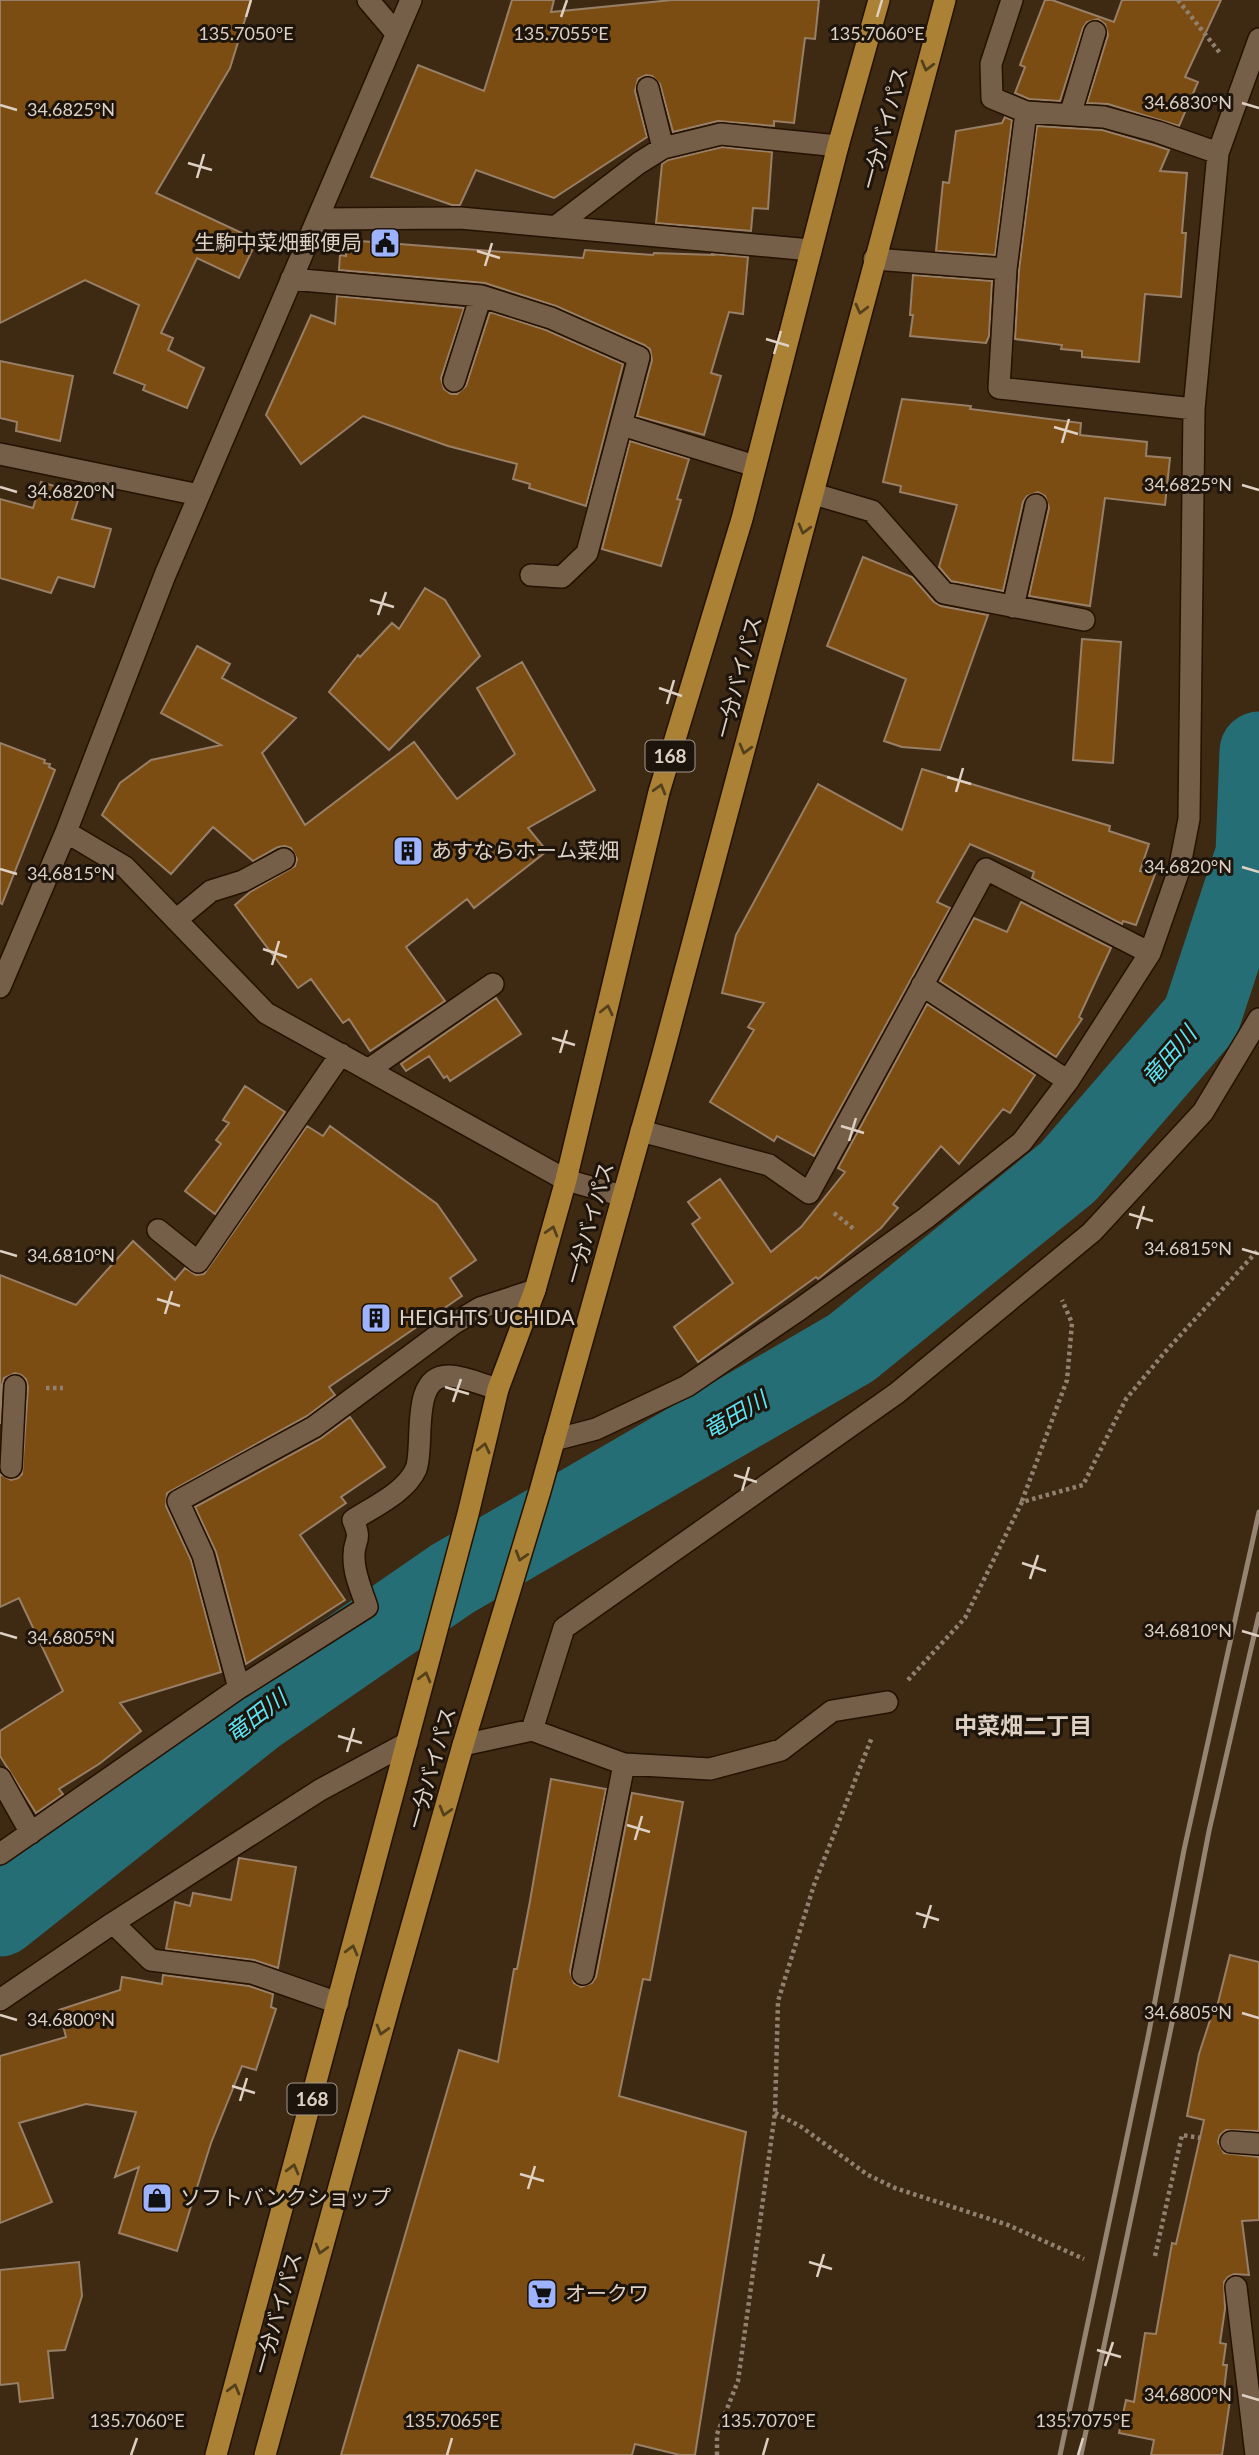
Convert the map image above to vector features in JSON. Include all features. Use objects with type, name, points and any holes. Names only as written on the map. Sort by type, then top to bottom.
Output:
[{"type":"highway","name":"一分バイパス","points":[[216,2455],[468,1514],[498,1389],[535,1290],[566,1180],[659,792],[742,519],[838,146],[879,0]]},
{"type":"highway","name":"一分バイパス","points":[[265,2455],[463,1745],[540,1491],[623,1196],[945,0]]},
{"type":"street","points":[[368,0],[396,33]]},
{"type":"street","points":[[0,988],[66,832],[165,575],[411,0]]},
{"type":"street","points":[[1012,0],[991,64],[992,98],[1026,112],[1104,117],[1218,153]]},
{"type":"street","points":[[1070,115],[1094,32]]},
{"type":"street","points":[[554,1440],[596,1429],[687,1386],[926,1218],[1022,1142],[1068,1081],[1150,953],[1179,870],[1189,819],[1194,409],[1218,153],[1259,38]]},
{"type":"street","points":[[648,88],[663,148]]},
{"type":"street","points":[[1026,112],[1006,269],[999,388],[1194,409]]},
{"type":"street","points":[[555,227],[663,148],[721,134],[838,146]]},
{"type":"street","points":[[318,219],[460,218],[811,250]]},
{"type":"street","points":[[874,259],[1006,269]]},
{"type":"street","points":[[291,279],[481,296],[551,318],[639,357],[587,553],[562,577],[531,575]]},
{"type":"street","points":[[454,381],[481,296]]},
{"type":"street","points":[[622,425],[755,466]]},
{"type":"street","points":[[0,454],[199,495]]},
{"type":"street","points":[[814,494],[872,511],[944,593],[1084,620]]},
{"type":"street","points":[[1013,607],[1036,505]]},
{"type":"street","points":[[66,832],[125,867],[266,1013],[566,1180],[623,1196]]},
{"type":"street","points":[[176,919],[211,891],[243,881],[284,859]]},
{"type":"street","points":[[641,1131],[769,1165],[809,1193],[985,869],[1150,953]]},
{"type":"street","points":[[0,933],[23,932]]},
{"type":"street","points":[[368,1070],[493,984]]},
{"type":"street","points":[[922,985],[1068,1081]]},
{"type":"street","points":[[532,1730],[564,1628],[897,1393],[1092,1232],[1203,1112],[1259,1019]]},
{"type":"street","points":[[158,1230],[198,1262],[341,1054]]},
{"type":"street","points":[[239,1688],[203,1555],[177,1502],[314,1427],[453,1324],[480,1308],[535,1290]]},
{"type":"street","points":[[0,1854],[239,1688],[368,1607],[356,1575],[353,1554],[359,1535],[353,1520],[401,1488],[416,1469],[425,1392],[433,1382],[449,1376],[498,1389]]},
{"type":"street","points":[[13,1467],[15,1386]]},
{"type":"street","points":[[463,1745],[532,1730],[624,1764],[710,1769],[780,1750],[832,1711],[887,1702]]},
{"type":"street","points":[[0,2000],[113,1923],[320,1790],[407,1743]]},
{"type":"street","points":[[583,1974],[624,1764]]},
{"type":"street","points":[[0,1778],[32,1833]]},
{"type":"street","points":[[113,1923],[152,1960],[252,1973],[338,2003]]},
{"type":"street","points":[[1231,2142],[1259,2144]]},
{"type":"street","points":[[1236,2287],[1256,2455]]},
{"type":"path","points":[[1178,0],[1226,60],[1242,85]]},
{"type":"path","points":[[809,1193],[880,1250]]},
{"type":"path","points":[[1022,1502],[1083,1485],[1126,1399],[1259,1249]]},
{"type":"path","points":[[717,2455],[717,2434],[738,2381],[775,2113],[778,2001],[814,1885],[887,1702],[965,1618],[1022,1502],[1067,1380],[1072,1323],[1061,1296],[1042,1273]]},
{"type":"path","points":[[775,2113],[800,2126],[868,2175],[1009,2225],[1084,2259]]},
{"type":"path","points":[[1156,2256],[1182,2135],[1231,2142]]},
{"type":"building","points":[[0,0],[251,0],[230,68],[156,193],[257,240],[239,278],[197,258],[161,333],[173,338],[168,350],[204,368],[187,408],[143,390],[145,385],[114,373],[139,305],[85,280],[0,323]]},
{"type":"building","points":[[512,0],[554,0],[551,12],[672,0],[819,0],[815,39],[805,38],[794,123],[774,121],[774,126],[718,121],[673,132],[660,84],[652,76],[646,75],[638,79],[635,91],[647,137],[554,198],[476,170],[460,205],[452,205],[371,177],[418,65],[484,91]]},
{"type":"building","points":[[1045,0],[1052,0],[1114,22],[1122,0],[1221,0],[1185,77],[1198,82],[1179,126],[1108,104],[1087,103],[1108,35],[1105,24],[1098,19],[1087,22],[1083,28],[1060,101],[1029,99],[1015,93],[1025,67],[1020,65]]},
{"type":"building","points":[[1005,117],[1012,120],[995,255],[936,251],[943,182],[949,183],[956,131],[1002,123]]},
{"type":"building","points":[[1037,126],[1102,130],[1154,145],[1169,150],[1160,171],[1187,173],[1181,297],[1145,294],[1139,362],[1082,357],[1082,351],[1061,349],[1062,345],[1015,339],[1019,270]]},
{"type":"building","points":[[722,147],[772,152],[768,209],[753,208],[751,231],[656,223],[662,164],[668,160]]},
{"type":"building","points":[[347,240],[583,258],[585,250],[748,257],[743,314],[729,312],[711,373],[721,376],[704,435],[637,416],[652,360],[650,349],[644,345],[556,306],[485,283],[339,270],[340,255],[346,256]]},
{"type":"building","points":[[913,275],[992,281],[989,336],[986,343],[910,336]]},
{"type":"building","points":[[337,296],[464,308],[441,378],[444,389],[451,394],[457,394],[466,386],[490,312],[546,330],[623,364],[586,506],[529,488],[530,484],[513,479],[517,464],[448,446],[363,416],[301,464],[266,415],[311,315],[335,324]]},
{"type":"building","points":[[0,361],[73,376],[60,441],[16,431],[17,422],[0,418]]},
{"type":"building","points":[[902,399],[971,406],[970,409],[1081,423],[1080,435],[1147,442],[1146,456],[1170,458],[1165,505],[1105,498],[1090,606],[1029,596],[1049,508],[1045,496],[1038,492],[1027,496],[1023,502],[1003,591],[951,581],[939,567],[957,505],[900,492],[901,486],[883,482]]},
{"type":"building","points":[[630,441],[689,459],[677,499],[681,500],[661,566],[602,549]]},
{"type":"building","points":[[41,482],[80,494],[72,519],[111,529],[94,587],[58,577],[51,593],[0,578],[0,499],[33,508]]},
{"type":"building","points":[[863,557],[912,577],[934,602],[941,606],[988,615],[940,750],[902,747],[884,741],[906,679],[827,646]]},
{"type":"building","points":[[425,588],[445,600],[480,656],[389,750],[329,692],[358,655],[360,657],[392,623],[399,629]]},
{"type":"building","points":[[1082,639],[1121,642],[1113,763],[1073,760]]},
{"type":"building","points":[[197,646],[230,664],[222,678],[296,718],[262,753],[305,825],[414,742],[457,799],[515,754],[477,688],[522,662],[595,790],[528,828],[547,851],[474,908],[467,899],[406,947],[445,1001],[370,1051],[349,1019],[343,1023],[311,979],[298,988],[235,905],[250,892],[295,866],[297,859],[291,848],[278,847],[253,861],[213,827],[171,874],[102,815],[120,783],[151,760],[221,745],[161,713]]},
{"type":"building","points":[[0,743],[45,760],[44,763],[50,764],[49,767],[55,770],[2,904],[0,903]]},
{"type":"building","points":[[922,769],[1110,826],[1109,831],[1149,844],[1140,871],[1155,874],[1136,925],[1123,921],[1122,924],[1032,878],[1034,872],[970,844],[937,902],[950,908],[814,1156],[777,1136],[774,1141],[710,1102],[754,1030],[748,1027],[764,1003],[722,993],[736,935],[818,784],[902,830]]},
{"type":"building","points":[[1021,902],[1111,948],[1079,1017],[1082,1019],[1056,1057],[940,981],[974,918],[1007,932]]},
{"type":"building","points":[[496,998],[521,1034],[450,1081],[447,1076],[444,1078],[429,1056],[406,1071],[401,1064]]},
{"type":"building","points":[[927,1004],[1035,1075],[1010,1113],[1003,1109],[959,1164],[941,1146],[893,1204],[898,1208],[881,1228],[818,1279],[816,1277],[698,1362],[674,1327],[733,1283],[692,1224],[700,1218],[688,1202],[720,1179],[771,1252],[801,1227],[845,1172],[838,1168]]},
{"type":"building","points":[[245,1086],[285,1112],[215,1214],[185,1191],[221,1144],[216,1140],[229,1123],[223,1120]]},
{"type":"building","points":[[307,1126],[323,1136],[330,1126],[437,1204],[476,1260],[450,1278],[462,1296],[329,1387],[335,1395],[307,1416],[167,1493],[166,1506],[191,1560],[221,1672],[120,1703],[141,1731],[99,1764],[59,1789],[63,1794],[36,1813],[0,1756],[0,1731],[63,1691],[19,1598],[0,1607],[0,1474],[11,1480],[22,1474],[28,1387],[26,1379],[21,1375],[15,1373],[4,1378],[0,1424],[0,1275],[76,1305],[133,1241],[175,1280],[185,1268],[196,1275],[204,1274]]},
{"type":"building","points":[[350,1417],[385,1467],[341,1497],[346,1503],[300,1535],[345,1600],[246,1664],[216,1552],[195,1507],[320,1439]]},
{"type":"building","points":[[551,1779],[606,1789],[570,1971],[574,1983],[581,1987],[592,1983],[596,1977],[632,1793],[683,1802],[650,1980],[643,1979],[619,2096],[746,2132],[695,2455],[680,2455],[635,2444],[632,2455],[341,2455],[459,2050],[498,2062]]},
{"type":"building","points":[[239,1858],[296,1867],[278,1968],[254,1960],[166,1949],[175,1902],[190,1906],[193,1893],[231,1900]]},
{"type":"building","points":[[1230,1955],[1259,1962],[1259,2131],[1226,2130],[1220,2135],[1218,2142],[1224,2153],[1259,2157],[1259,2220],[1242,2221],[1249,2275],[1234,2274],[1224,2282],[1225,2309],[1220,2343],[1226,2344],[1223,2365],[1227,2365],[1223,2399],[1230,2400],[1222,2455],[1151,2455],[1154,2440],[1119,2433],[1126,2400],[1134,2402],[1145,2333],[1156,2334],[1172,2243],[1176,2244],[1204,2120],[1187,2116],[1199,2054],[1213,2011],[1216,2011]]},
{"type":"building","points":[[163,1975],[249,1986],[273,1994],[271,2007],[276,2009],[256,2070],[242,2066],[211,2143],[177,2251],[119,2233],[139,2167],[115,2177],[136,2112],[86,2104],[19,2123],[52,2202],[0,2223],[0,2056],[66,2037],[59,2010],[120,1990],[122,1977],[162,1984]]},
{"type":"building","points":[[79,2262],[82,2296],[65,2350],[48,2351],[53,2398],[20,2402],[18,2383],[0,2385],[0,2270]]},
{"type":"waterway","name":"竜田川","points":[[0,1917],[255,1715],[452,1579],[851,1348],[1068,1172],[1201,1018],[1255,854],[1259,751]]},
{"type":"railway","points":[[1060,2455],[1148,2037],[1184,1850],[1259,1512]]},
{"type":"railway","points":[[1081,2455],[1173,2018],[1209,1831],[1259,1614]]},
{"type":"place","name":"生駒中菜畑郵便局","points":[[385,243]]},
{"type":"place","name":"あすならホーム菜畑","points":[[408,851]]},
{"type":"place","name":"HEIGHTS UCHIDA","points":[[376,1318]]},
{"type":"place","name":"ソフトバンクショップ","points":[[157,2198]]},
{"type":"place","name":"オークワ","points":[[542,2294]]},
{"type":"district","name":"中菜畑二丁目","points":[[1023,1726]]}]
